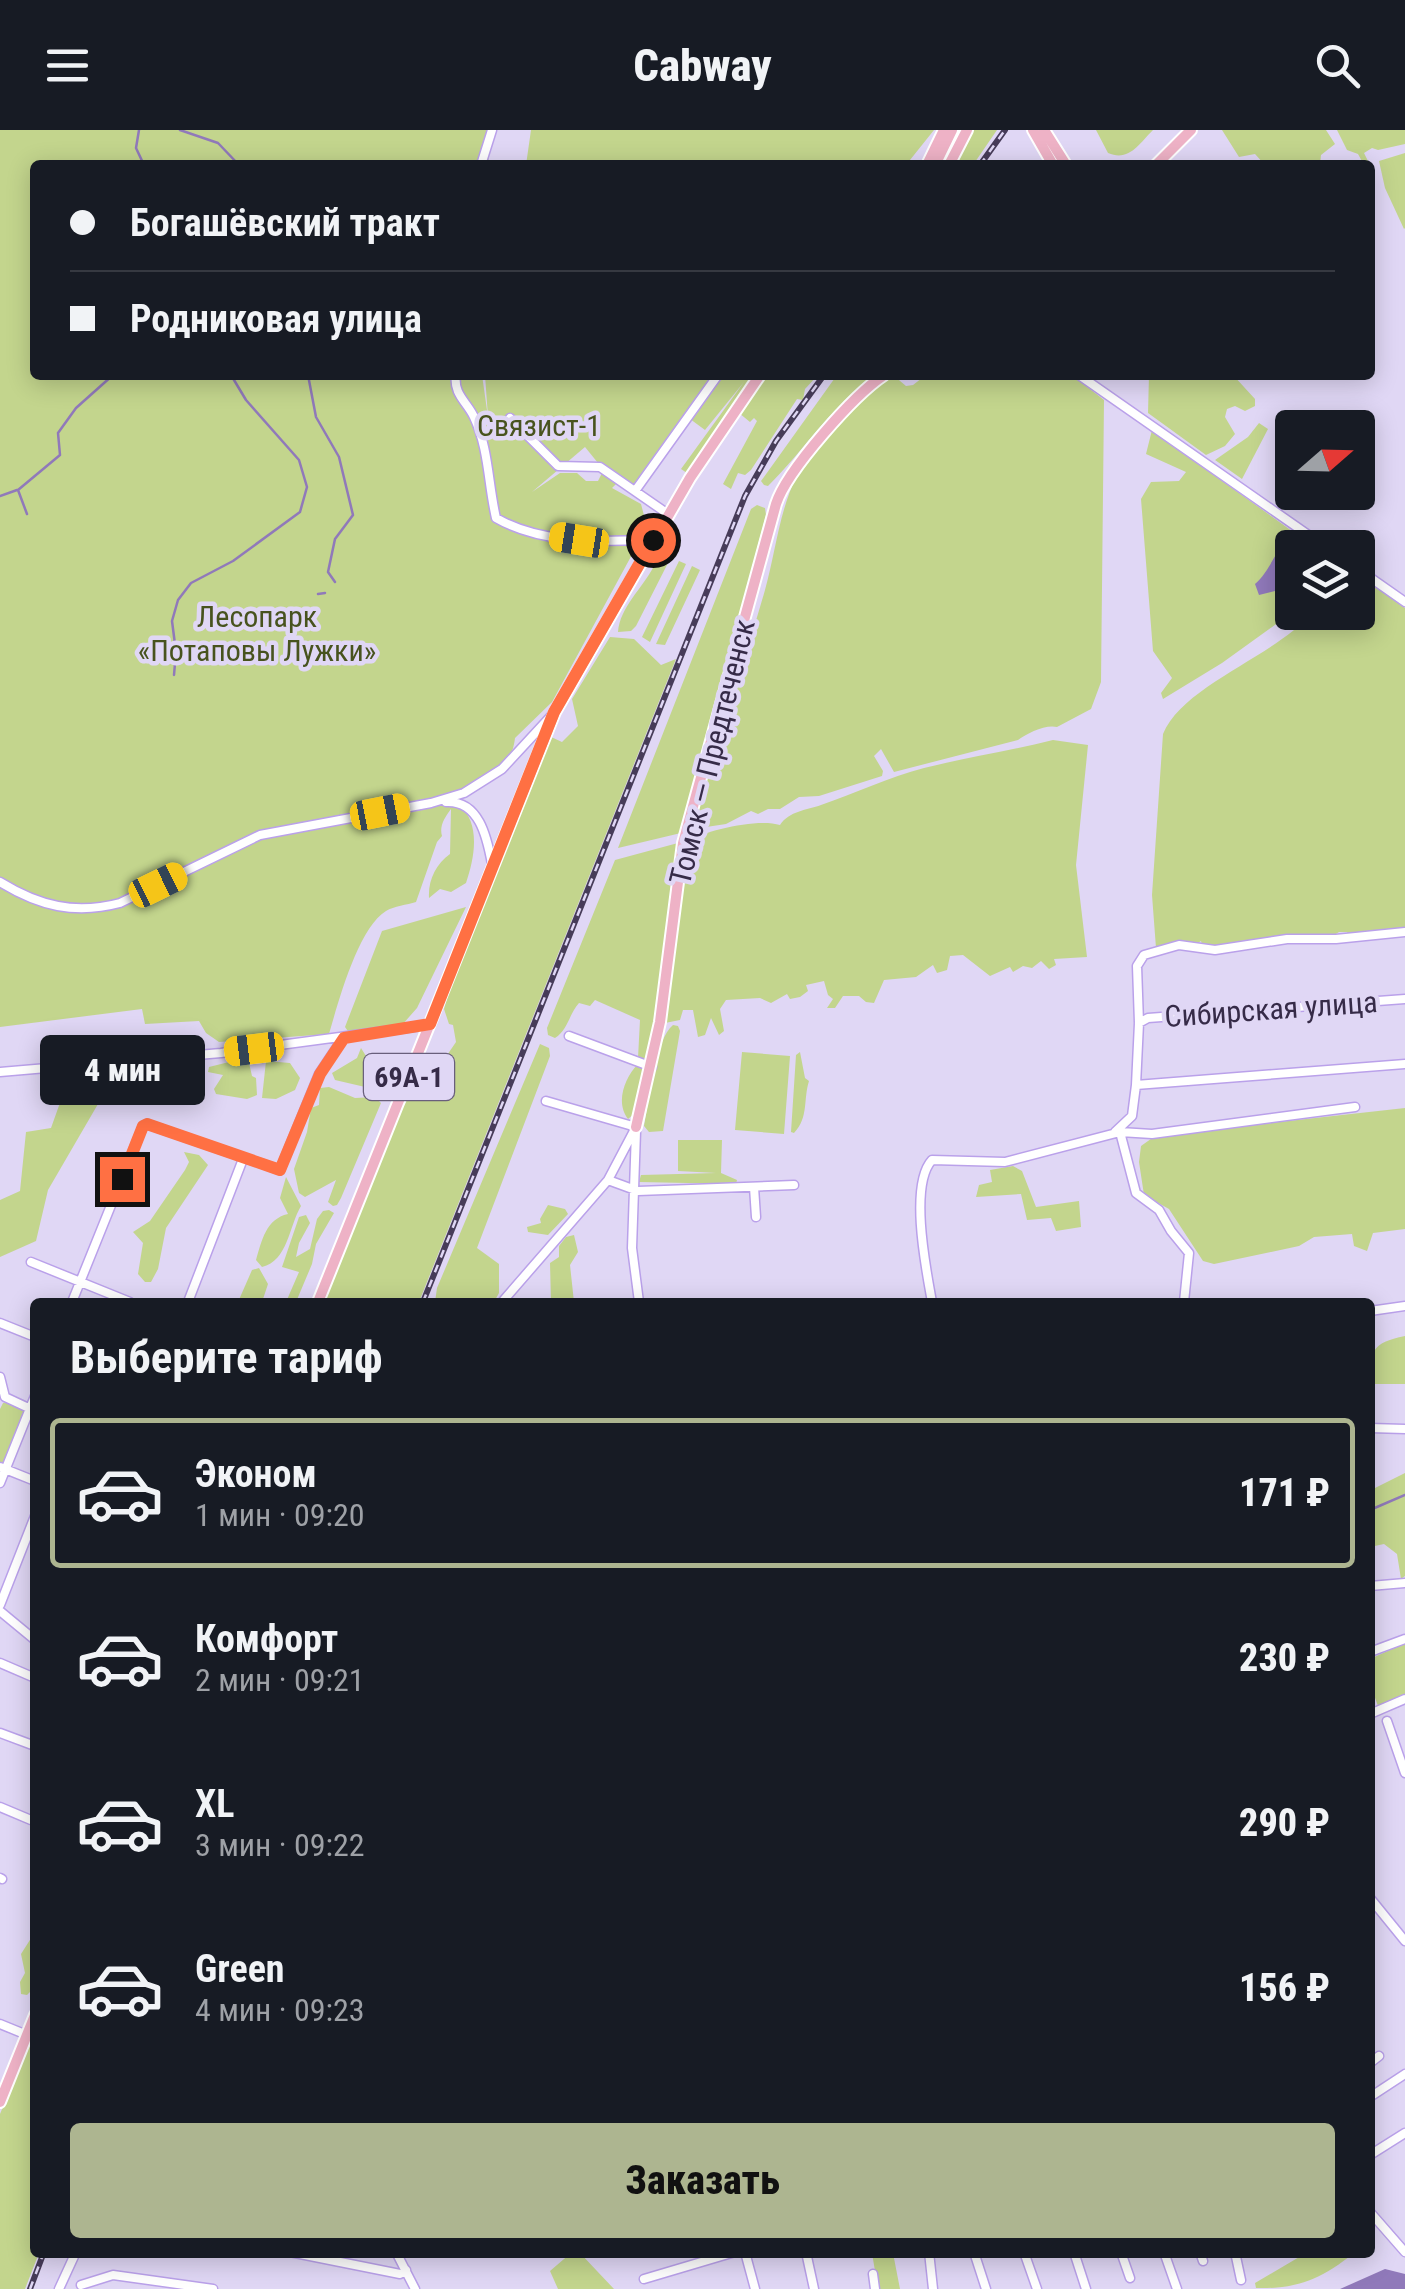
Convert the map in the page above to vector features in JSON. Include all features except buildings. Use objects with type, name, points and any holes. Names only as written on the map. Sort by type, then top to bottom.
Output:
[{"type":"main road","points":[[930,160],[944,130]]},
{"type":"main road","points":[[937,160],[952,130]]},
{"type":"main road","points":[[952,160],[968,130]]},
{"type":"main road","points":[[1032,130],[1050,160]]},
{"type":"main road","points":[[1044,130],[1063,160]]},
{"type":"main road","points":[[1160,160],[1191,130]]},
{"type":"main road","points":[[494,846],[535,743],[668,514],[757,380]]},
{"type":"main road","name":"Томск — Предтеченск","points":[[636,1127],[652,1067],[683,843],[778,497],[788,478],[834,424],[878,380]]},
{"type":"main road","name":"69А-1","points":[[320,1298],[492,864],[494,846]]},
{"type":"main road","points":[[0,2102],[30,2026]]},
{"type":"street","points":[[483,160],[492,130]]},
{"type":"street","points":[[455,380],[461,400],[474,414],[485,451],[496,518],[521,532],[609,542],[653,540]]},
{"type":"street","points":[[634,491],[714,380]]},
{"type":"street","points":[[1086,380],[1301,530]]},
{"type":"street","points":[[510,418],[558,466],[600,467],[668,514]]},
{"type":"street","points":[[1375,581],[1405,602]]},
{"type":"street","points":[[431,803],[464,793],[535,743]]},
{"type":"street","points":[[464,793],[462,798],[494,846]]},
{"type":"street","points":[[0,882],[46,905],[98,909],[140,894],[260,835],[431,803],[453,801],[467,806]]},
{"type":"street","points":[[1112,1134],[1132,1116],[1139,1024],[1137,966],[1144,955],[1179,945],[1215,950],[1288,939],[1405,932]]},
{"type":"street","name":"Сибирская улица","points":[[1139,1024],[1148,1018],[1166,1016],[1405,999]]},
{"type":"street","points":[[0,1072],[188,1056],[430,1024]]},
{"type":"street","points":[[569,1036],[652,1067]]},
{"type":"street","points":[[74,1298],[143,1126],[147,1124],[275,1171],[284,1164],[320,1074],[344,1038]]},
{"type":"street","points":[[1136,1085],[1405,1064]]},
{"type":"street","points":[[546,1101],[636,1127]]},
{"type":"street","points":[[932,1298],[921,1195],[923,1174],[929,1163],[1005,1162],[1112,1134],[1355,1107]]},
{"type":"street","points":[[505,1298],[608,1180],[636,1127]]},
{"type":"street","points":[[636,1127],[632,1248],[638,1298]]},
{"type":"street","points":[[1112,1134],[1136,1193],[1159,1210],[1189,1252],[1184,1298]]},
{"type":"street","points":[[190,1298],[243,1159]]},
{"type":"street","points":[[608,1180],[638,1192],[794,1185]]},
{"type":"street","points":[[754,1187],[756,1218]]},
{"type":"street","points":[[31,1262],[120,1298]]},
{"type":"street","points":[[1375,1310],[1405,1306]]},
{"type":"street","points":[[0,1322],[30,1335]]},
{"type":"street","points":[[0,1378],[3,1394],[30,1409]]},
{"type":"street","points":[[0,1483],[3,1468],[30,1414]]},
{"type":"street","points":[[1375,1428],[1405,1429]]},
{"type":"street","points":[[3,1468],[30,1479]]},
{"type":"street","points":[[30,1529],[0,1608],[30,1635]]},
{"type":"street","points":[[1375,1586],[1405,1583]]},
{"type":"street","points":[[1375,1650],[1405,1639]]},
{"type":"street","points":[[0,1663],[30,1676]]},
{"type":"street","points":[[1375,1712],[1405,1698]]},
{"type":"street","points":[[1387,1722],[1405,1773]]},
{"type":"street","points":[[0,1733],[30,1744]]},
{"type":"street","points":[[0,1807],[30,1820]]},
{"type":"street","points":[[1375,1904],[1405,1941]]},
{"type":"street","points":[[0,2024],[26,2035]]},
{"type":"street","points":[[1375,2059],[1379,2056]]},
{"type":"street","points":[[1375,2094],[1405,2074]]},
{"type":"street","points":[[1375,2152],[1405,2133]]},
{"type":"street","points":[[1375,2216],[1401,2239],[1405,2252]]},
{"type":"street","points":[[59,2289],[73,2258]]},
{"type":"street","points":[[317,2258],[400,2274],[406,2270]]},
{"type":"street","points":[[399,2258],[415,2289]]},
{"type":"street","points":[[644,2279],[714,2258]]},
{"type":"street","points":[[747,2258],[755,2289]]},
{"type":"street","points":[[807,2258],[814,2289]]},
{"type":"street","points":[[930,2258],[933,2289]]},
{"type":"street","points":[[976,2258],[986,2289]]},
{"type":"street","points":[[1026,2258],[1037,2289]]},
{"type":"street","points":[[1076,2258],[1086,2289]]},
{"type":"street","points":[[1124,2258],[1130,2278]]},
{"type":"street","points":[[1166,2258],[1177,2289]]},
{"type":"street","points":[[1236,2258],[1241,2280]]},
{"type":"street","points":[[873,2274],[874,2289]]},
{"type":"street","points":[[64,2278],[83,2287],[112,2275],[213,2289]]},
{"type":"green space","name":"Лесопарк «Потаповы Лужки»","points":[[0,130],[487,130],[483,152],[489,151],[488,160],[30,160],[30,380],[483,380],[488,417],[485,380],[752,380],[687,473],[681,469],[744,382],[705,430],[686,416],[634,489],[598,463],[585,447],[532,492],[560,473],[577,473],[586,481],[598,481],[602,473],[617,483],[612,488],[641,504],[647,527],[552,702],[515,738],[504,764],[466,787],[452,807],[458,804],[465,811],[473,830],[472,862],[466,883],[451,892],[440,889],[429,898],[434,873],[450,854],[451,809],[416,902],[386,911],[358,949],[329,1034],[219,1042],[206,1033],[199,1021],[145,1024],[142,1009],[0,1027]]},
{"type":"green space","points":[[531,130],[934,130],[910,160],[527,160]]},
{"type":"green space","points":[[971,130],[997,130],[976,160],[956,160]]},
{"type":"green space","points":[[1096,130],[1153,130],[1133,150],[1115,155],[1108,153]]},
{"type":"green space","points":[[1222,130],[1326,130],[1335,144],[1320,160],[1260,160],[1255,154],[1239,157]]},
{"type":"green space","points":[[1337,130],[1405,130],[1405,144],[1372,148],[1364,153],[1368,160],[1347,150]]},
{"type":"green space","points":[[1405,153],[1404,229],[1385,188],[1379,161]]},
{"type":"green space","points":[[763,380],[813,380],[751,470],[745,475],[738,473],[731,489],[723,484],[757,421],[754,418],[750,422],[739,413]]},
{"type":"green space","points":[[833,380],[869,380],[846,399],[768,486],[761,481]]},
{"type":"green space","points":[[899,380],[906,386],[920,380],[1078,380],[1104,400],[1101,682],[1091,709],[1057,727],[1037,730],[1018,740],[894,772],[881,749],[874,756],[882,776],[819,796],[799,797],[780,809],[758,814],[751,811],[726,824],[693,829],[699,794],[756,619],[792,487],[827,434],[882,382]]},
{"type":"green space","points":[[1149,380],[1238,380],[1255,399],[1255,406],[1245,411],[1235,406],[1227,409],[1225,417],[1235,434],[1225,446],[1206,455],[1148,413]]},
{"type":"green space","points":[[1259,423],[1268,429],[1242,479],[1215,460],[1248,437]]},
{"type":"green space","points":[[1152,430],[1290,530],[1275,530],[1275,625],[1163,699],[1161,693],[1172,678],[1153,651],[1141,499],[1151,482],[1179,481],[1186,472],[1146,454]]},
{"type":"green space","points":[[757,505],[765,508],[766,515],[681,833],[618,848],[751,509]]},
{"type":"green space","points":[[662,543],[669,561],[636,626],[631,631],[618,632],[623,614],[654,566]]},
{"type":"green space","points":[[679,561],[686,564],[650,642],[642,637]]},
{"type":"green space","points":[[692,566],[700,570],[665,645],[656,644]]},
{"type":"green space","points":[[1375,586],[1405,608],[1405,932],[1349,936],[1339,932],[1327,940],[1257,947],[1252,941],[1203,948],[1201,941],[1188,949],[1181,940],[1156,948],[1152,895],[1163,734],[1189,701],[1295,630],[1375,630]]},
{"type":"green space","points":[[610,637],[634,639],[661,665],[676,659],[421,1298],[325,1298],[396,1120],[411,1093],[422,1083],[423,1063],[439,1067],[456,1042],[444,1009],[452,981],[549,736],[562,742],[578,726],[572,699]]},
{"type":"green space","points":[[1053,740],[1088,745],[1076,865],[1087,957],[1054,959],[1056,965],[1049,969],[1041,961],[1032,968],[1023,966],[1013,972],[1010,967],[990,976],[963,955],[950,956],[947,970],[937,973],[933,965],[916,977],[884,980],[874,1003],[859,996],[843,996],[835,1008],[827,1008],[833,999],[824,981],[806,985],[808,991],[800,997],[790,999],[787,994],[771,1003],[760,998],[726,1000],[720,1009],[724,1031],[719,1035],[711,1018],[705,1035],[698,1037],[693,1010],[683,1010],[680,1020],[665,1023],[686,842],[732,826],[780,825],[799,812],[911,772]]},
{"type":"green space","points":[[678,843],[649,1055],[644,1060],[638,1058],[640,1020],[595,1000],[590,1006],[579,1003],[559,1035],[548,1035],[547,1028],[615,860]]},
{"type":"green space","points":[[466,907],[417,1008],[402,1025],[350,1034],[345,1027],[382,931]]},
{"type":"green space","points":[[673,1025],[680,1031],[663,1131],[649,1132],[644,1126],[654,1072],[662,1043]]},
{"type":"green space","points":[[540,1044],[549,1048],[550,1056],[477,1248],[499,1264],[499,1293],[496,1298],[436,1298]]},
{"type":"green space","points":[[361,1048],[374,1069],[394,1066],[385,1086],[378,1090],[335,1080],[332,1073],[357,1058]]},
{"type":"green space","points":[[742,1052],[790,1056],[784,1134],[735,1130]]},
{"type":"green space","points":[[800,1052],[809,1081],[804,1115],[794,1133],[791,1132],[796,1055]]},
{"type":"green space","points":[[233,1061],[249,1063],[256,1078],[257,1095],[247,1099],[216,1094],[214,1089],[223,1075],[208,1072],[209,1067]]},
{"type":"green space","points":[[266,1061],[290,1063],[300,1078],[295,1090],[276,1099],[262,1098]]},
{"type":"green space","points":[[637,1065],[645,1070],[635,1113],[628,1119],[622,1105],[623,1090]]},
{"type":"green space","points":[[329,1087],[355,1098],[375,1097],[381,1103],[341,1198],[333,1206],[328,1202],[336,1180],[305,1197],[299,1193],[294,1169],[311,1108],[319,1105],[320,1088]]},
{"type":"green space","points":[[61,1100],[98,1104],[48,1190],[36,1241],[0,1257],[0,1200],[20,1191],[26,1132],[51,1128]]},
{"type":"green space","points":[[1405,1108],[1405,1229],[1373,1233],[1367,1251],[1354,1246],[1352,1234],[1314,1237],[1299,1246],[1214,1264],[1203,1261],[1169,1209],[1144,1195],[1141,1146],[1155,1136]]},
{"type":"green space","points":[[678,1140],[722,1140],[721,1173],[737,1180],[736,1184],[639,1182],[641,1175],[716,1173],[678,1171]]},
{"type":"green space","points":[[184,1152],[199,1155],[208,1165],[166,1228],[158,1269],[151,1282],[145,1282],[138,1274],[143,1243],[133,1232],[150,1221],[185,1170],[189,1162]]},
{"type":"green space","points":[[1013,1166],[1022,1171],[1036,1207],[1079,1201],[1081,1227],[1056,1231],[1051,1218],[1027,1220],[1021,1194],[976,1197],[979,1185],[992,1182],[990,1170]]},
{"type":"green space","points":[[286,1177],[301,1206],[283,1250],[262,1267],[256,1260],[266,1231],[275,1220],[288,1214],[280,1198]]},
{"type":"green space","points":[[548,1205],[565,1209],[568,1214],[548,1235],[528,1232],[527,1227],[541,1223]]},
{"type":"green space","points":[[323,1211],[334,1213],[316,1244],[298,1298],[288,1298],[299,1272],[282,1267],[299,1217],[306,1215],[310,1223],[296,1257],[310,1249],[317,1219]]},
{"type":"green space","points":[[574,1235],[578,1252],[570,1265],[574,1298],[551,1298],[550,1263],[559,1257],[559,1246],[566,1237]]},
{"type":"green space","points":[[259,1268],[268,1284],[263,1298],[240,1298],[252,1270]]},
{"type":"green space","points":[[1405,1336],[1405,1384],[1375,1384],[1375,1350],[1385,1342]]},
{"type":"green space","points":[[11,1402],[27,1410],[5,1465],[0,1466],[0,1409],[3,1403]]},
{"type":"green space","points":[[1405,1473],[1405,1576],[1401,1579],[1397,1554],[1384,1544],[1375,1546],[1375,1488]]},
{"type":"green space","points":[[1405,1643],[1405,1694],[1378,1706],[1375,1698],[1375,1657]]},
{"type":"green space","points":[[30,1940],[27,1995],[21,1994],[20,1982],[25,1973],[21,1954]]},
{"type":"green space","points":[[30,2041],[30,2258],[37,2258],[25,2289],[0,2289],[0,2114]]},
{"type":"green space","points":[[565,2258],[585,2258],[614,2289],[558,2289],[550,2271]]},
{"type":"green space","points":[[873,2258],[894,2258],[900,2289],[878,2289]]},
{"type":"green space","points":[[1298,2258],[1347,2258],[1309,2281],[1285,2287],[1256,2288],[1255,2283]]},
{"type":"shaded area","points":[[1275,557],[1275,591],[1259,595],[1255,584]]},
{"type":"shaded area","points":[[1385,2269],[1405,2274],[1405,2289],[1340,2289]]},
{"type":"waterway","points":[[139,130],[136,148],[142,160]]},
{"type":"waterway","points":[[180,130],[218,143],[234,160]]},
{"type":"waterway","points":[[27,514],[18,490],[60,455],[58,433],[76,408],[107,380]]},
{"type":"waterway","points":[[174,675],[172,621],[178,600],[191,583],[233,561],[300,512],[307,487],[299,460],[246,400],[234,380]]},
{"type":"waterway","points":[[309,380],[316,417],[339,457],[353,515],[335,539],[328,572],[335,582]]},
{"type":"waterway","points":[[0,496],[17,490]]},
{"type":"waterway","points":[[318,594],[325,593]]},
{"type":"waterway","points":[[1375,1508],[1405,1495]]},
{"type":"railway","points":[[984,160],[1005,130]]},
{"type":"railway","points":[[425,1298],[745,496],[776,441],[820,380]]},
{"type":"railway","points":[[30,2289],[42,2258]]},
{"type":"route","points":[[122,1179],[147,1124],[280,1170],[320,1074],[344,1038],[430,1024],[554,712],[653,540]]},
{"type":"park label","name":"Связист-1","points":[[539,425]]}]
